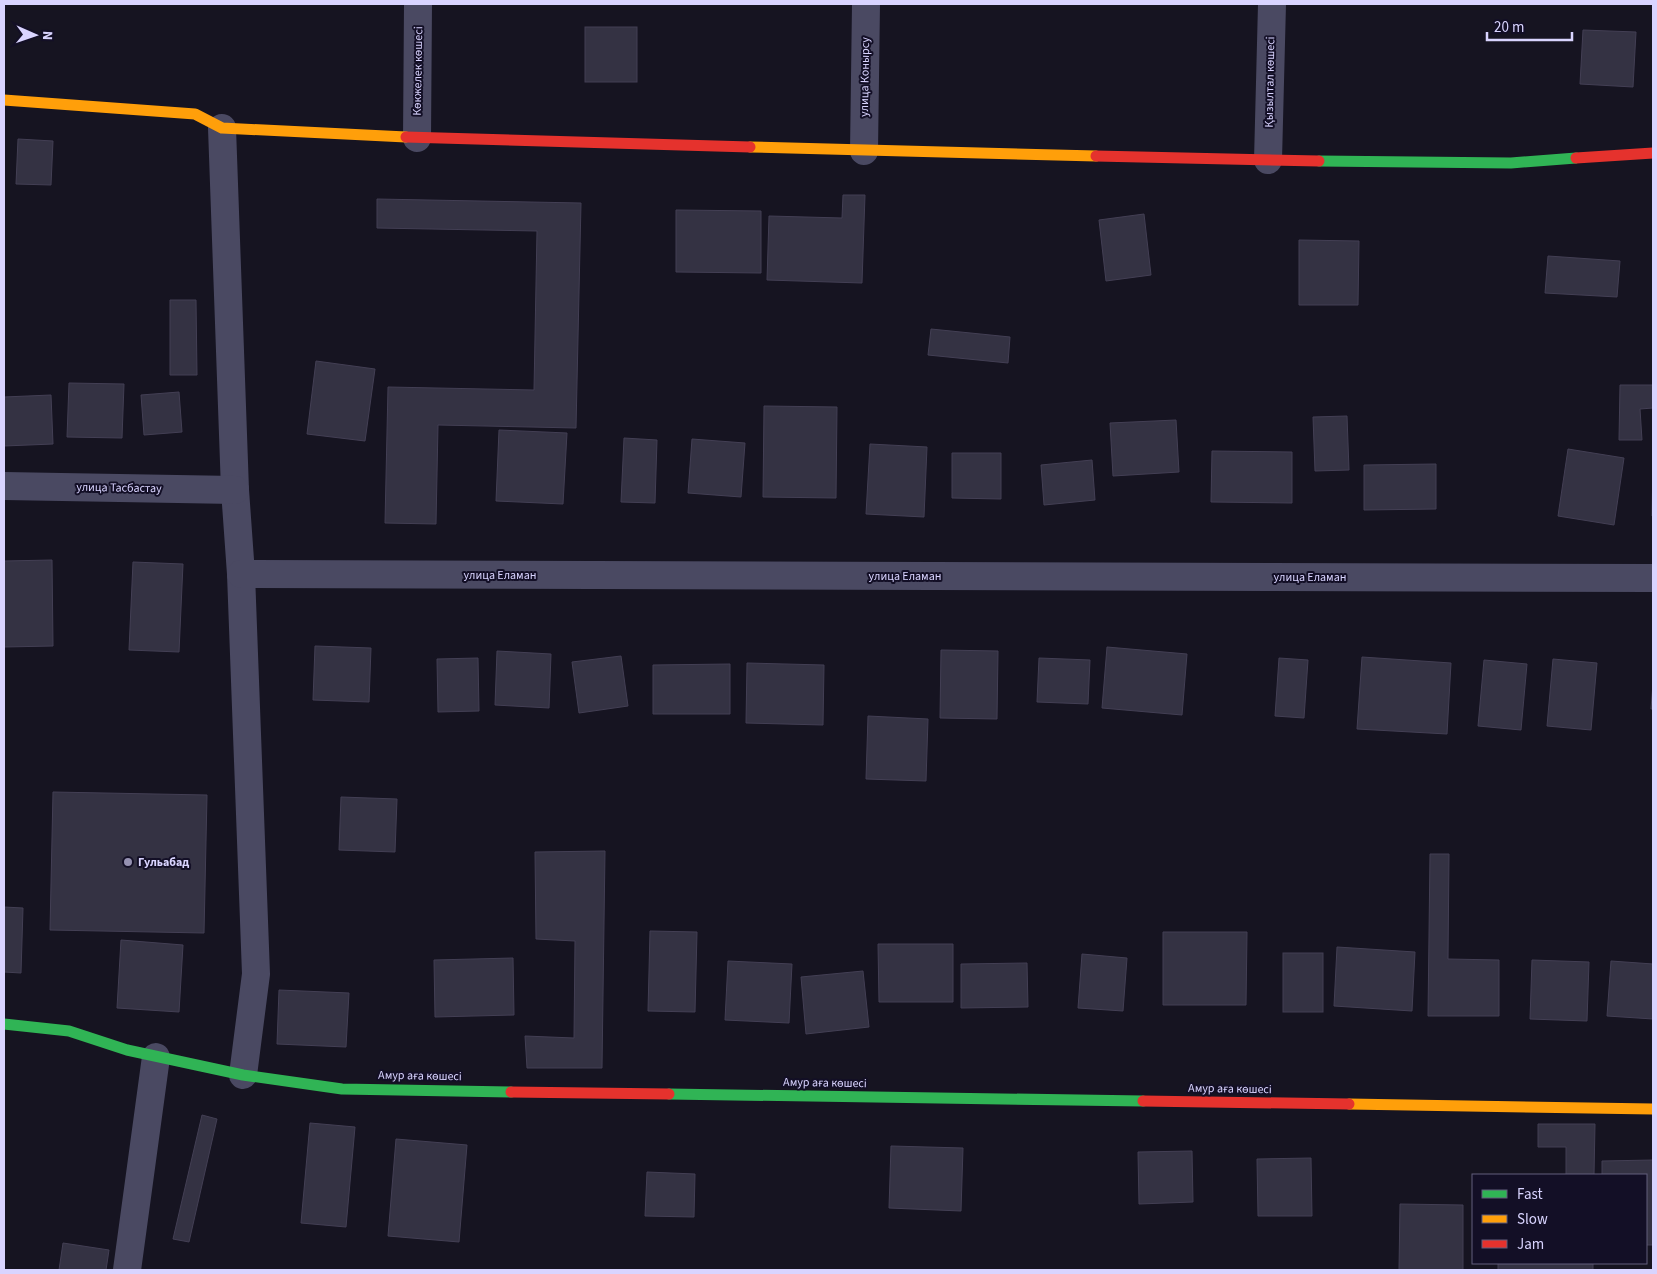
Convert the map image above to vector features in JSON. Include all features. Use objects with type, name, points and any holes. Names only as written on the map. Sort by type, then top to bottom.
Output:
[{"type":"street","name":"Көкжелек көшесі","points":[[417,138],[418,4]]},
{"type":"street","name":"улица Конырсу","points":[[864,151],[866,4]]},
{"type":"street","name":"Қызылтал көшесі","points":[[1268,160],[1272,4]]},
{"type":"street","points":[[4,100],[195,114],[222,128],[417,138],[864,151],[1268,160],[1511,163],[1653,153]]},
{"type":"street","points":[[222,128],[235,490],[241,574],[256,974],[243,1075]]},
{"type":"street","name":"улица Тасбастау","points":[[4,486],[235,490]]},
{"type":"street","name":"улица Еламан","points":[[241,574],[1653,578]]},
{"type":"street","name":"Амур аға көшесі","points":[[4,1024],[69,1032],[126,1050],[243,1075],[342,1089],[1653,1109]]},
{"type":"street","points":[[127,1270],[156,1057]]},
{"type":"building","points":[[585,27],[637,27],[637,82],[585,82]]},
{"type":"building","points":[[1583,30],[1636,32],[1633,87],[1580,84]]},
{"type":"building","points":[[18,139],[53,141],[51,185],[16,184]]},
{"type":"building","points":[[843,195],[865,195],[862,283],[767,280],[769,216],[842,218]]},
{"type":"building","points":[[377,199],[581,203],[576,428],[438,425],[436,524],[385,523],[388,387],[534,390],[537,231],[377,228]]},
{"type":"building","points":[[676,210],[761,211],[761,273],[676,272]]},
{"type":"building","points":[[1144,214],[1151,275],[1106,281],[1099,220]]},
{"type":"building","points":[[1299,240],[1359,241],[1358,305],[1299,305]]},
{"type":"building","points":[[1548,256],[1620,261],[1617,297],[1545,293]]},
{"type":"building","points":[[170,300],[196,300],[197,375],[170,375]]},
{"type":"building","points":[[931,329],[1010,337],[1008,363],[928,355]]},
{"type":"building","points":[[316,361],[375,369],[365,441],[307,434]]},
{"type":"building","points":[[69,383],[124,384],[122,438],[67,437]]},
{"type":"building","points":[[1620,385],[1653,385],[1653,408],[1640,409],[1642,440],[1619,440]]},
{"type":"building","points":[[179,392],[182,432],[144,435],[141,395]]},
{"type":"building","points":[[51,395],[53,444],[4,446],[4,397]]},
{"type":"building","points":[[764,406],[837,407],[836,498],[763,497]]},
{"type":"building","points":[[1347,416],[1349,470],[1315,471],[1313,417]]},
{"type":"building","points":[[1176,420],[1179,472],[1113,476],[1110,423]]},
{"type":"building","points":[[499,430],[567,433],[563,504],[496,501]]},
{"type":"building","points":[[624,438],[657,440],[655,503],[621,502]]},
{"type":"building","points":[[692,439],[745,443],[741,497],[688,493]]},
{"type":"building","points":[[870,444],[927,447],[924,517],[866,514]]},
{"type":"building","points":[[1568,449],[1624,458],[1614,525],[1558,516]]},
{"type":"building","points":[[1212,451],[1292,452],[1292,503],[1211,502]]},
{"type":"building","points":[[952,453],[1001,453],[1001,499],[952,498]]},
{"type":"building","points":[[1092,460],[1095,500],[1044,505],[1041,465]]},
{"type":"building","points":[[1653,463],[1653,516],[1652,516]]},
{"type":"building","points":[[1436,464],[1436,509],[1364,510],[1364,465]]},
{"type":"building","points":[[52,560],[53,646],[4,647],[4,561]]},
{"type":"building","points":[[133,562],[183,564],[179,652],[129,650]]},
{"type":"building","points":[[315,646],[371,648],[369,702],[313,700]]},
{"type":"building","points":[[1107,647],[1187,654],[1182,715],[1102,708]]},
{"type":"building","points":[[941,650],[998,651],[997,719],[940,718]]},
{"type":"building","points":[[497,651],[551,654],[549,708],[495,705]]},
{"type":"building","points":[[621,656],[628,706],[579,713],[572,662]]},
{"type":"building","points":[[1362,657],[1451,663],[1447,734],[1357,729]]},
{"type":"building","points":[[478,658],[479,711],[438,712],[437,659]]},
{"type":"building","points":[[1039,658],[1090,660],[1088,704],[1037,702]]},
{"type":"building","points":[[1279,658],[1308,660],[1304,718],[1275,716]]},
{"type":"building","points":[[1553,659],[1597,663],[1591,730],[1547,726]]},
{"type":"building","points":[[1484,660],[1527,664],[1521,730],[1478,726]]},
{"type":"building","points":[[747,663],[824,665],[823,725],[746,723]]},
{"type":"building","points":[[730,664],[730,714],[653,714],[653,665]]},
{"type":"building","points":[[1653,683],[1653,709],[1651,709]]},
{"type":"building","points":[[868,716],[928,719],[926,781],[866,779]]},
{"type":"building","name":"Гульабад","points":[[53,792],[207,795],[204,933],[50,930]]},
{"type":"building","points":[[341,797],[397,799],[395,852],[339,850]]},
{"type":"building","points":[[605,851],[602,1068],[527,1068],[525,1036],[574,1038],[575,941],[536,939],[535,852]]},
{"type":"building","points":[[1430,854],[1449,854],[1448,959],[1499,960],[1499,1016],[1428,1016]]},
{"type":"building","points":[[4,907],[23,908],[21,973],[4,972]]},
{"type":"building","points":[[650,931],[697,932],[695,1012],[648,1011]]},
{"type":"building","points":[[1163,932],[1247,932],[1246,1005],[1163,1005]]},
{"type":"building","points":[[121,940],[183,945],[179,1012],[117,1008]]},
{"type":"building","points":[[878,944],[953,944],[953,1002],[879,1002]]},
{"type":"building","points":[[1337,947],[1415,952],[1412,1011],[1334,1006]]},
{"type":"building","points":[[1283,953],[1323,953],[1323,1012],[1283,1012]]},
{"type":"building","points":[[1082,954],[1127,958],[1123,1011],[1078,1008]]},
{"type":"building","points":[[513,958],[514,1015],[435,1017],[434,960]]},
{"type":"building","points":[[1532,960],[1589,962],[1587,1021],[1530,1019]]},
{"type":"building","points":[[728,961],[792,964],[789,1023],[725,1020]]},
{"type":"building","points":[[1611,961],[1653,964],[1653,1019],[1607,1016]]},
{"type":"building","points":[[1027,963],[1028,1007],[961,1008],[961,964]]},
{"type":"building","points":[[863,971],[869,1027],[806,1034],[801,977]]},
{"type":"building","points":[[279,990],[349,993],[346,1047],[277,1044]]},
{"type":"building","points":[[202,1115],[217,1119],[189,1242],[173,1239]]},
{"type":"building","points":[[310,1123],[355,1127],[346,1227],[301,1223]]},
{"type":"building","points":[[1538,1124],[1595,1124],[1594,1174],[1566,1174],[1566,1147],[1538,1147]]},
{"type":"building","points":[[396,1139],[467,1145],[459,1242],[388,1236]]},
{"type":"building","points":[[891,1146],[963,1148],[961,1211],[889,1208]]},
{"type":"building","points":[[1192,1151],[1193,1202],[1139,1204],[1138,1152]]},
{"type":"building","points":[[1311,1158],[1312,1216],[1258,1216],[1257,1159]]},
{"type":"building","points":[[1653,1160],[1653,1245],[1647,1245],[1647,1174],[1602,1174],[1602,1161]]},
{"type":"building","points":[[647,1172],[695,1174],[694,1217],[645,1216]]},
{"type":"building","points":[[1400,1204],[1463,1205],[1463,1270],[1399,1270]]},
{"type":"building","points":[[63,1243],[109,1250],[106,1270],[59,1270]]},
{"type":"building","points":[[1498,1264],[1593,1264],[1593,1270],[1498,1270]]},
{"type":"traffic: fast","points":[[1319,161],[1511,163],[1576,158]]},
{"type":"traffic: fast","points":[[4,1024],[69,1031],[127,1050],[243,1075],[342,1089],[511,1092]]},
{"type":"traffic: fast","points":[[669,1094],[1143,1101]]},
{"type":"traffic: slow","points":[[4,100],[195,114],[222,128],[406,137]]},
{"type":"traffic: slow","points":[[750,147],[1096,156]]},
{"type":"traffic: slow","points":[[1349,1104],[1653,1109]]},
{"type":"traffic: jam","points":[[406,137],[750,147]]},
{"type":"traffic: jam","points":[[1576,158],[1653,153]]},
{"type":"traffic: jam","points":[[1096,156],[1319,161]]},
{"type":"traffic: jam","points":[[511,1092],[669,1094]]},
{"type":"traffic: jam","points":[[1143,1101],[1349,1104]]},
{"type":"place","name":"Гульабад","points":[[128,862]]}]
